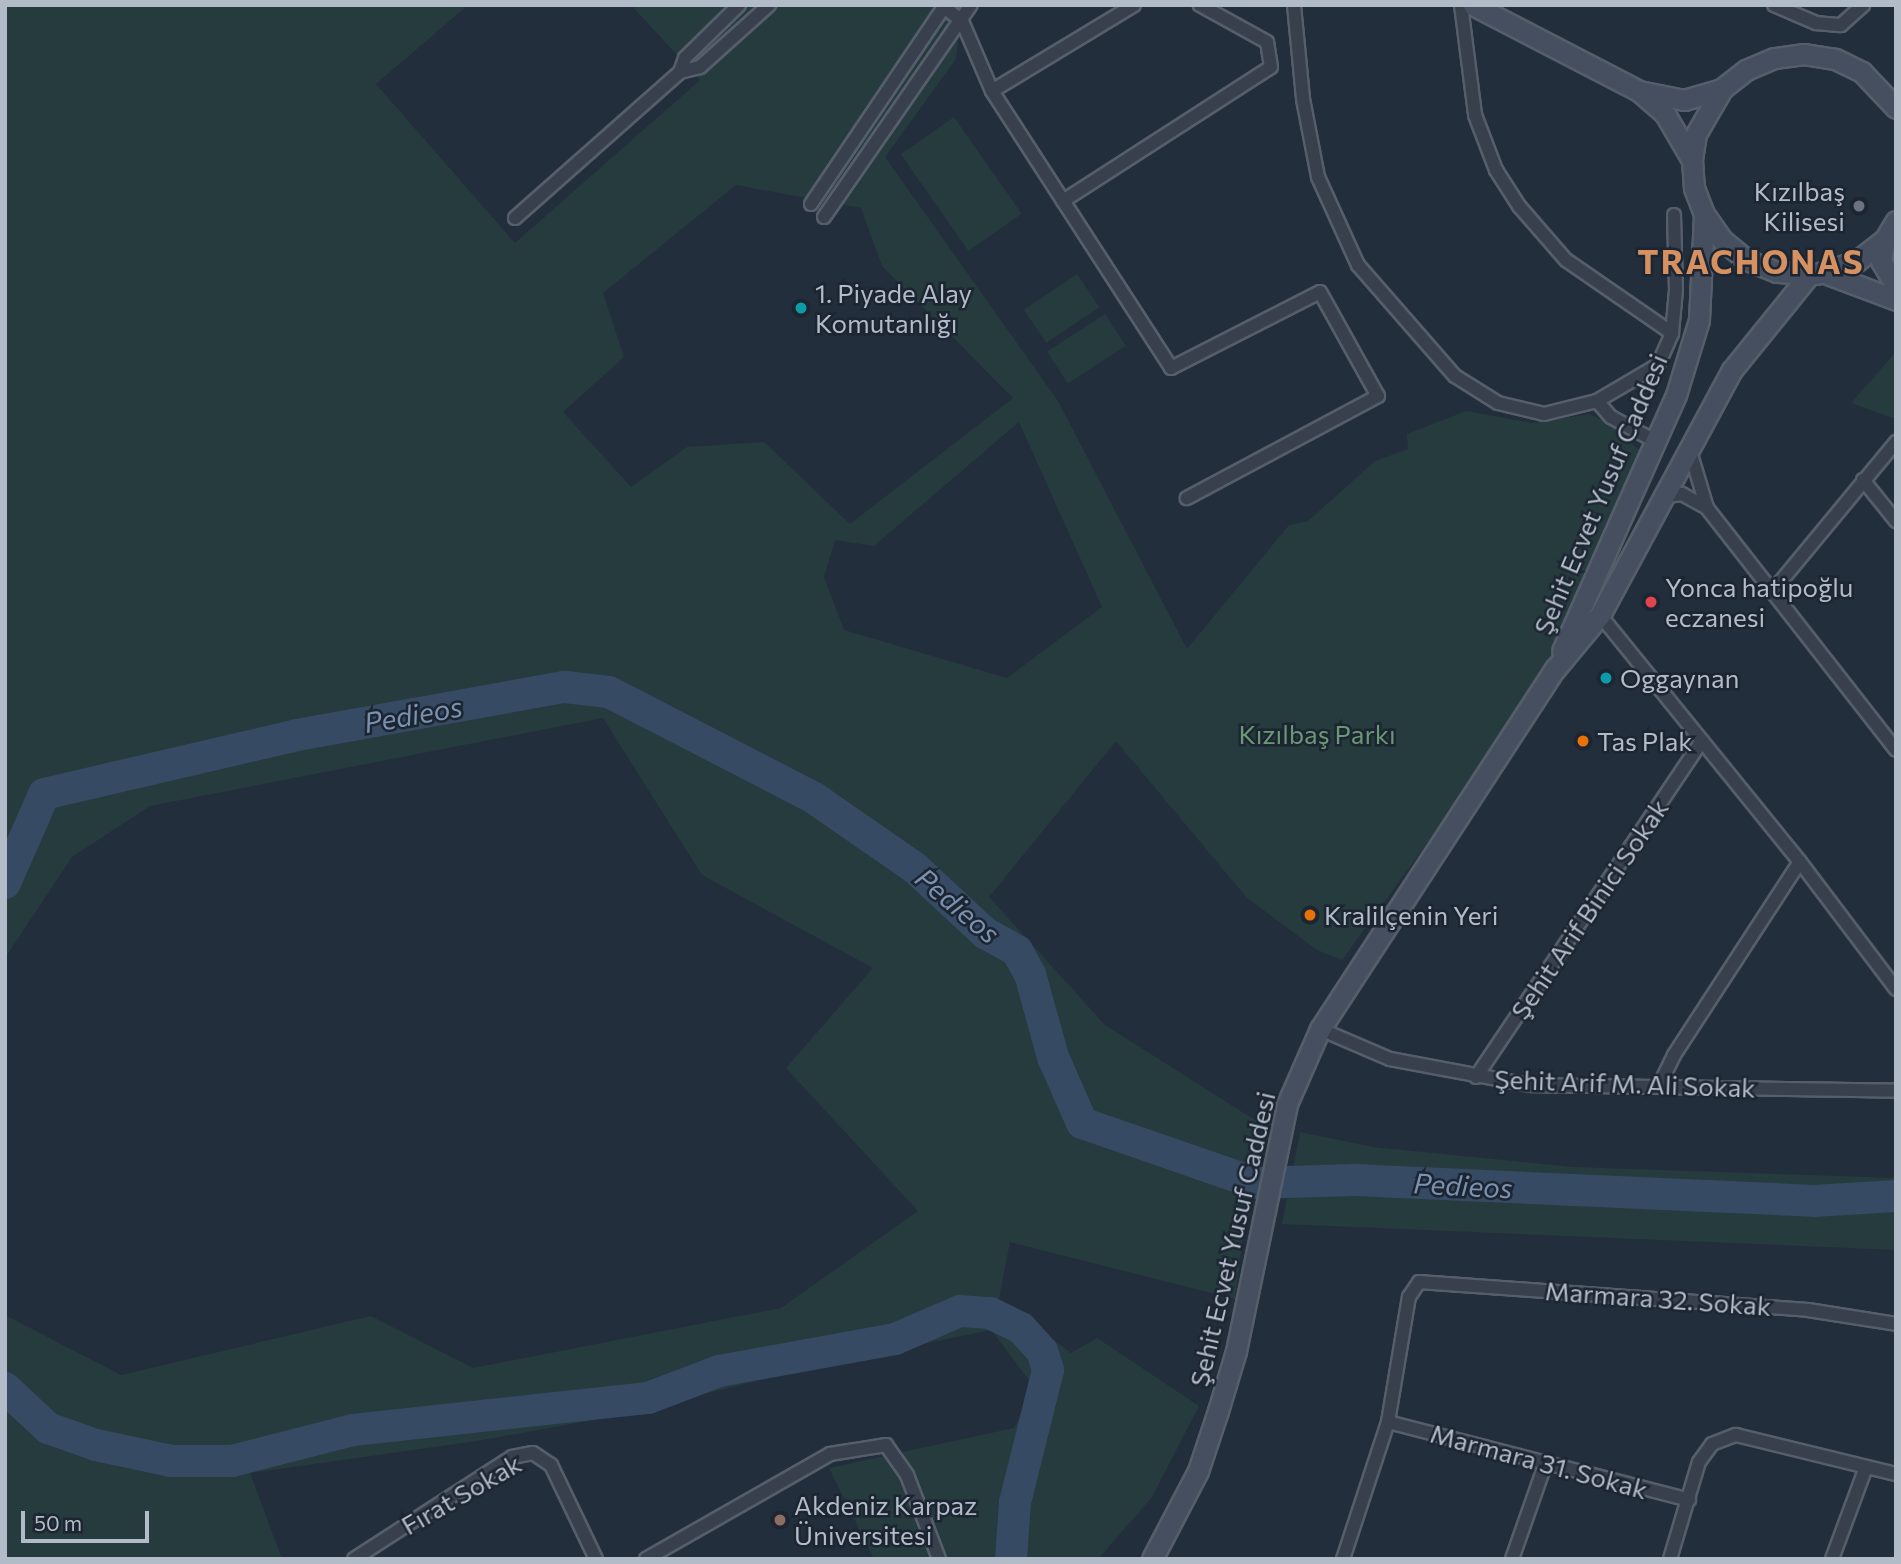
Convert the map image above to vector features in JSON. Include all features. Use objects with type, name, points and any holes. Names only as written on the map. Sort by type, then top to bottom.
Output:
[{"type":"main road","points":[[1473,5],[1639,91],[1665,114],[1692,160]]},
{"type":"main road","points":[[1639,91],[1684,100],[1722,89],[1755,66],[1804,54],[1853,68],[1892,100]]},
{"type":"main road","points":[[1722,89],[1696,134],[1692,160],[1695,188],[1704,214],[1722,240],[1747,260],[1777,272],[1845,277],[1896,300]]},
{"type":"main road","name":"Şehit Ecvet Yusuf Caddesi","points":[[1555,669],[1676,395],[1699,320],[1704,214]]},
{"type":"main road","points":[[1816,274],[1857,261],[1885,239],[1896,221]]},
{"type":"main road","points":[[1885,239],[1881,261],[1896,286]]},
{"type":"main road","name":"Şehit Ecvet Yusuf Caddesi","points":[[1155,1552],[1198,1471],[1219,1411],[1265,1216],[1287,1104],[1320,1029],[1555,669],[1600,615],[1661,497],[1732,370],[1783,302],[1816,274]]},
{"type":"main road","points":[[1140,1559],[1155,1552]]},
{"type":"street","points":[[680,72],[685,58],[739,5]]},
{"type":"street","points":[[515,218],[680,72],[700,67],[769,5]]},
{"type":"street","points":[[824,217],[971,5]]},
{"type":"street","points":[[992,91],[1134,5]]},
{"type":"street","points":[[1063,201],[1272,67],[1267,42],[1200,5]]},
{"type":"street","points":[[1294,5],[1303,99],[1318,177],[1358,265],[1455,376],[1498,403],[1544,414],[1597,401],[1658,365],[1672,333],[1676,290],[1674,215]]},
{"type":"street","points":[[1461,5],[1475,115],[1496,170],[1519,206],[1566,260],[1672,333]]},
{"type":"street","points":[[1774,5],[1816,23],[1841,25],[1863,5]]},
{"type":"street","points":[[811,204],[944,6],[962,21],[992,91],[1171,368],[1320,292],[1378,396],[1187,498]]},
{"type":"street","points":[[1597,401],[1611,417],[1655,441]]},
{"type":"street","points":[[1772,592],[1896,442]]},
{"type":"street","points":[[1690,446],[1690,463],[1707,508],[1896,750]]},
{"type":"street","points":[[1863,480],[1896,521]]},
{"type":"street","points":[[1661,497],[1682,494],[1707,508]]},
{"type":"street","points":[[1600,615],[1800,862],[1896,989]]},
{"type":"street","name":"Şehit Arif Binici Sokak","points":[[1476,1077],[1702,741]]},
{"type":"street","points":[[1659,1086],[1674,1055],[1800,862]]},
{"type":"street","name":"Şehit Arif M. Ali Sokak","points":[[1320,1029],[1390,1059],[1529,1085],[1896,1090]]},
{"type":"street","name":"Marmara 32. Sokak","points":[[1388,1422],[1409,1297],[1419,1282],[1808,1310],[1896,1324]]},
{"type":"street","points":[[1343,1559],[1388,1422]]},
{"type":"street","name":"Marmara 31. Sokak","points":[[1388,1422],[1545,1465],[1689,1500]]},
{"type":"street","points":[[1670,1559],[1699,1462],[1712,1444],[1736,1435],[1896,1475]]},
{"type":"street","points":[[646,1559],[830,1454],[886,1445],[907,1475],[939,1559]]},
{"type":"street","name":"Fırat Sokak","points":[[354,1559],[512,1457],[533,1453],[551,1465],[596,1559]]},
{"type":"street","points":[[1512,1559],[1545,1465]]},
{"type":"street","points":[[1832,1559],[1866,1467]]},
{"type":"green space","name":"Kızılbaş Parkı","points":[[5,5],[468,5],[376,84],[515,243],[700,80],[631,5],[962,5],[956,59],[885,157],[1058,401],[1187,649],[1289,525],[1308,521],[1375,461],[1408,449],[1407,434],[1466,411],[1533,423],[1589,414],[1610,423],[1641,452],[1631,506],[1548,661],[1455,805],[1342,960],[1317,950],[1247,898],[1116,741],[989,897],[1105,1025],[1258,1122],[1235,1299],[1010,1242],[999,1299],[1071,1353],[1097,1338],[1199,1406],[1152,1497],[1100,1557],[874,1559],[829,1468],[1014,1428],[1035,1388],[991,1330],[824,1364],[621,1415],[477,1441],[250,1473],[282,1559],[5,1559],[5,1315],[121,1375],[371,1316],[473,1368],[781,1308],[918,1211],[786,1068],[873,968],[702,875],[603,718],[150,806],[72,857],[5,958]],"holes":[[[736,185],[861,208],[882,266],[1013,398],[850,524],[764,442],[687,447],[631,487],[563,412],[624,357],[603,293]],[[1019,422],[1102,607],[1007,678],[844,630],[824,577],[835,540],[874,546]]]},
{"type":"green space","points":[[954,117],[1022,214],[968,251],[901,154]]},
{"type":"green space","points":[[1077,274],[1099,307],[1046,343],[1024,310]]},
{"type":"green space","points":[[1105,314],[1126,346],[1068,383],[1047,352]]},
{"type":"green space","points":[[1896,352],[1896,419],[1851,403]]},
{"type":"green space","points":[[1300,1132],[1373,1147],[1573,1167],[1896,1178],[1896,1250],[1282,1224]]},
{"type":"waterway","name":"Pedieos","points":[[5,883],[44,794],[297,735],[565,687],[609,692],[814,798],[915,868],[985,933],[1017,951],[1030,974],[1053,1057],[1082,1123],[1255,1183],[1354,1180],[1814,1201],[1896,1196]]},
{"type":"waterway","points":[[5,1388],[48,1428],[96,1445],[171,1461],[232,1461],[353,1430],[648,1398],[719,1371],[895,1339],[960,1311],[990,1313],[1021,1328],[1042,1351],[1048,1370],[1015,1502],[1011,1559]]},
{"type":"place","name":"Kızılbaş Kilisesi","points":[[1859,206]]},
{"type":"place","name":"1. Piyade Alay Komutanlığı","points":[[801,308]]},
{"type":"place","name":"Yonca hatipoğlu eczanesi","points":[[1651,602]]},
{"type":"place","name":"Oggaynan","points":[[1606,678]]},
{"type":"place","name":"Tas Plak","points":[[1583,741]]},
{"type":"place","name":"Kralilçenin Yeri","points":[[1310,915]]},
{"type":"place","name":"Akdeniz Karpaz Üniversitesi","points":[[780,1520]]},
{"type":"district","name":"TRACHONAS","points":[[1751,261]]}]
